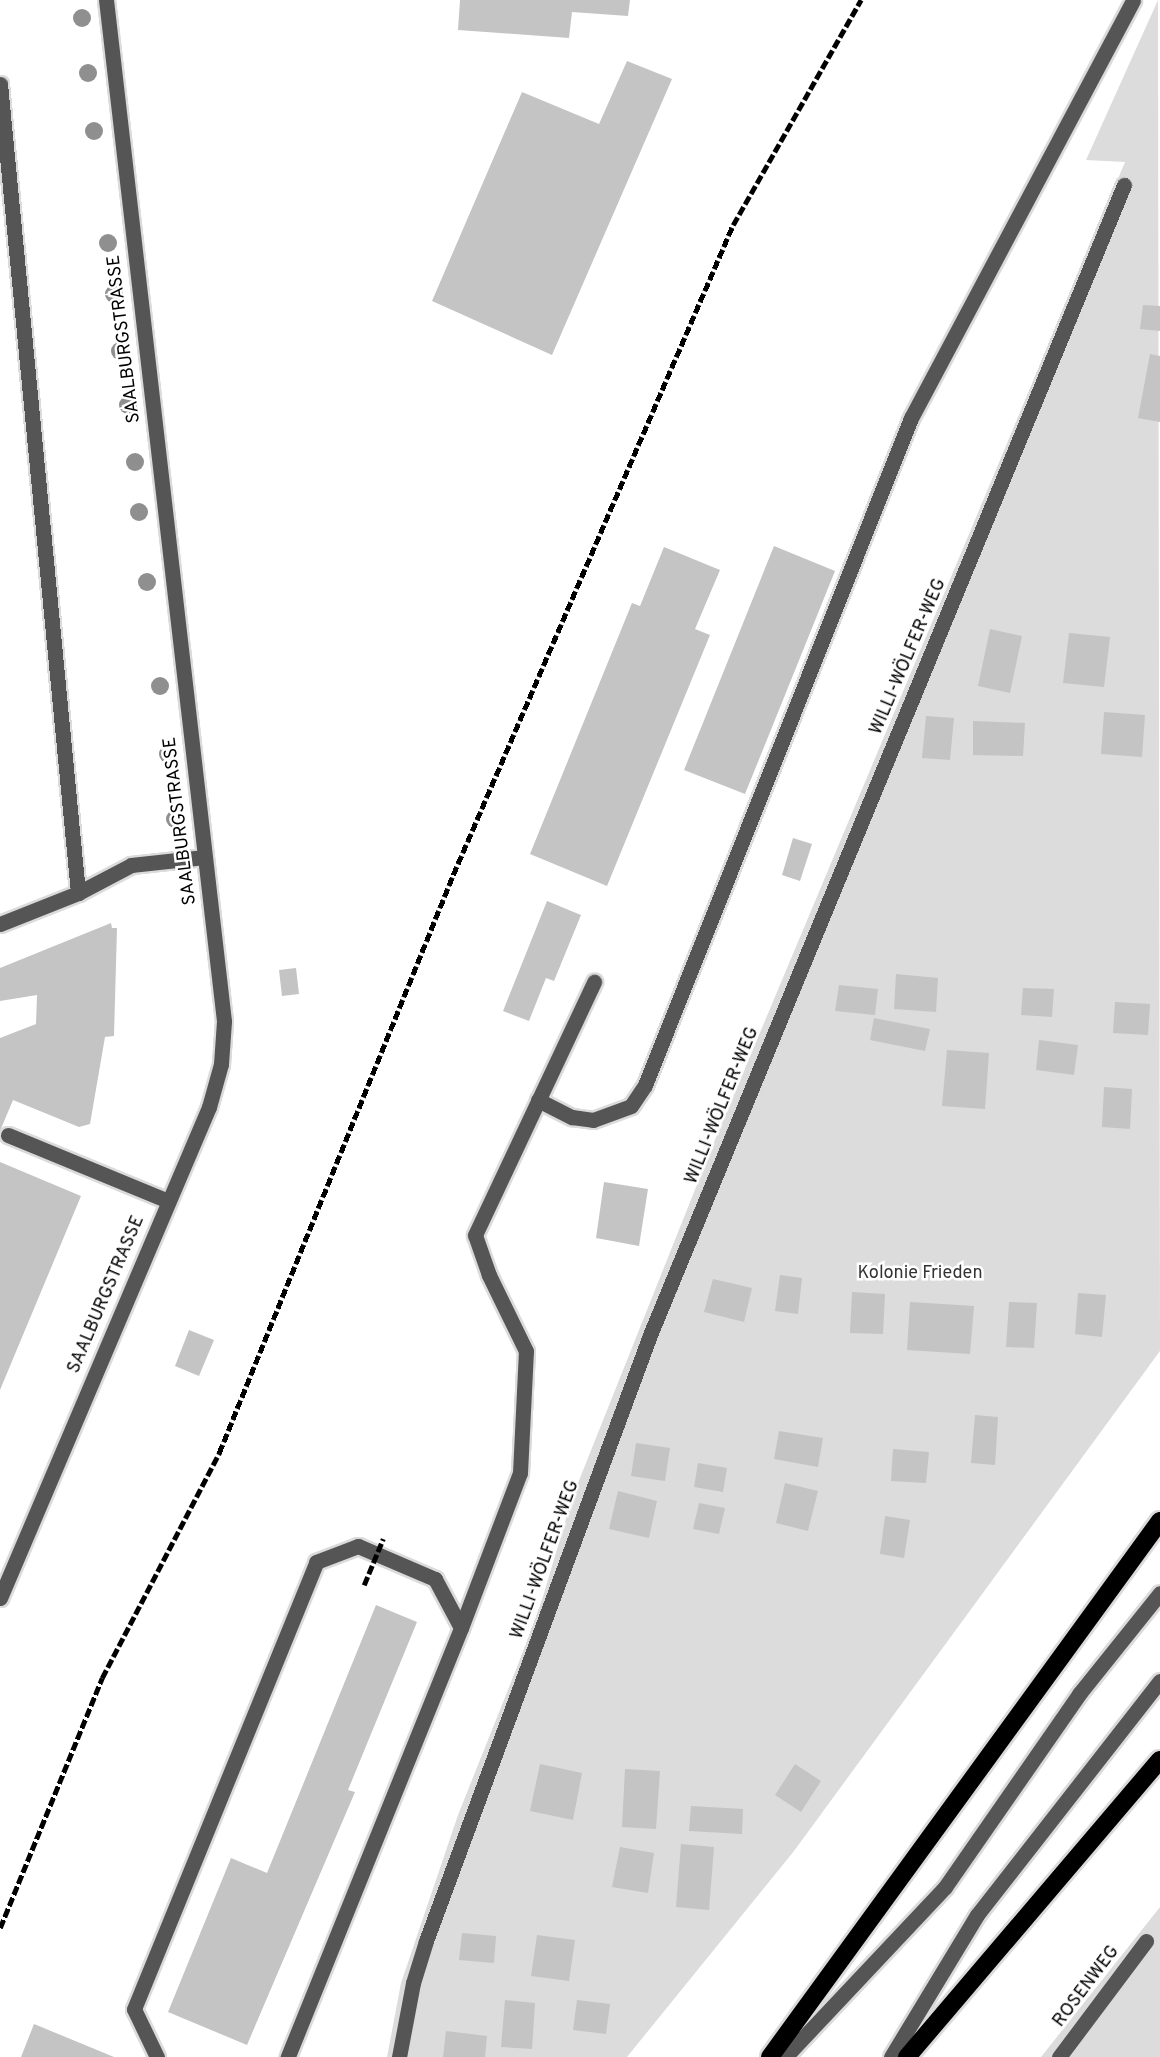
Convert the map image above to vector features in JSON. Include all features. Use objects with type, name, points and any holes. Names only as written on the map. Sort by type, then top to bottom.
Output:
[{"type":"highway","points":[[770,2057],[1160,1521]]},
{"type":"highway","points":[[907,2057],[1160,1760]]},
{"type":"street","name":"SAALBURGSTRASSE","points":[[0,1598],[6,1567],[209,1107],[221,1064],[224,1021],[106,0]]},
{"type":"street","points":[[538,1100],[572,1117],[593,1120],[631,1106],[645,1085],[911,418],[1133,0]]},
{"type":"street","points":[[0,84],[78,893]]},
{"type":"street","name":"WILLI-WÖLFER-WEG","points":[[399,2057],[413,1983],[426,1941],[650,1335],[1124,185]]},
{"type":"street","points":[[0,924],[78,893],[131,865],[205,857]]},
{"type":"street","points":[[288,2057],[461,1628],[520,1473],[526,1352],[489,1275],[475,1235],[594,982]]},
{"type":"street","points":[[8,1135],[168,1201]]},
{"type":"street","points":[[157,2057],[134,2009],[316,1562],[358,1546],[435,1579],[461,1628]]},
{"type":"street","points":[[785,2057],[945,1887],[1079,1694],[1160,1593]]},
{"type":"street","points":[[891,2057],[977,1915],[1160,1681]]},
{"type":"street","name":"ROSENWEG","points":[[1059,2057],[1146,1941]]},
{"type":"green space","name":"Kolonie Frieden","points":[[1158,0],[1160,1351],[794,1851],[627,2057],[387,2057],[401,1983],[458,1815],[537,1617],[572,1498],[712,1147],[1125,162],[1086,160]]},
{"type":"green space","points":[[1160,1907],[1160,2057],[1041,2057]]},
{"type":"building","points":[[460,0],[630,0],[628,16],[572,12],[569,38],[458,30]]},
{"type":"building","points":[[627,61],[672,79],[552,355],[432,301],[522,92],[599,124]]},
{"type":"building","points":[[1143,305],[1160,306],[1160,331],[1140,329]]},
{"type":"building","points":[[1150,354],[1160,356],[1160,422],[1138,418]]},
{"type":"building","points":[[774,546],[835,571],[745,794],[684,770]]},
{"type":"building","points":[[664,547],[720,570],[695,629],[710,635],[607,886],[530,854],[632,603],[640,606]]},
{"type":"building","points":[[990,629],[1022,636],[1010,693],[978,686]]},
{"type":"building","points":[[1069,633],[1110,637],[1104,687],[1063,683]]},
{"type":"building","points":[[1104,712],[1145,715],[1142,757],[1101,754]]},
{"type":"building","points":[[926,716],[954,718],[950,760],[922,758]]},
{"type":"building","points":[[973,721],[1025,723],[1023,756],[973,755]]},
{"type":"building","points":[[793,838],[812,844],[800,881],[782,875]]},
{"type":"building","points":[[547,901],[581,915],[554,981],[546,978],[529,1021],[503,1011]]},
{"type":"building","points":[[111,923],[112,928],[117,928],[114,1036],[105,1037],[90,1124],[79,1127],[13,1100],[0,1131],[0,1038],[36,1024],[37,995],[0,1001],[0,968]]},
{"type":"building","points":[[296,968],[299,994],[282,996],[279,970]]},
{"type":"building","points":[[896,974],[938,978],[936,1012],[894,1009]]},
{"type":"building","points":[[839,985],[878,989],[875,1015],[835,1011]]},
{"type":"building","points":[[1023,988],[1054,989],[1052,1017],[1021,1015]]},
{"type":"building","points":[[1115,1002],[1150,1004],[1148,1035],[1113,1033]]},
{"type":"building","points":[[874,1018],[930,1029],[925,1051],[870,1040]]},
{"type":"building","points":[[1039,1040],[1078,1045],[1074,1075],[1036,1070]]},
{"type":"building","points":[[947,1050],[989,1053],[985,1109],[942,1106]]},
{"type":"building","points":[[1104,1087],[1132,1089],[1130,1129],[1102,1127]]},
{"type":"building","points":[[0,1162],[81,1196],[0,1390]]},
{"type":"building","points":[[604,1182],[648,1189],[639,1246],[596,1238]]},
{"type":"building","points":[[780,1275],[802,1278],[798,1314],[775,1311]]},
{"type":"building","points":[[713,1279],[752,1288],[744,1322],[704,1312]]},
{"type":"building","points":[[852,1292],[885,1294],[883,1334],[850,1333]]},
{"type":"building","points":[[1078,1293],[1106,1295],[1102,1337],[1075,1334]]},
{"type":"building","points":[[910,1302],[974,1306],[970,1354],[907,1350]]},
{"type":"building","points":[[1009,1302],[1037,1303],[1034,1348],[1006,1347]]},
{"type":"building","points":[[189,1330],[214,1340],[199,1376],[175,1366]]},
{"type":"building","points":[[975,1415],[998,1417],[995,1465],[971,1463]]},
{"type":"building","points":[[779,1431],[823,1438],[818,1467],[774,1459]]},
{"type":"building","points":[[636,1443],[670,1448],[665,1481],[631,1476]]},
{"type":"building","points":[[893,1449],[929,1452],[926,1483],[891,1481]]},
{"type":"building","points":[[698,1463],[727,1468],[723,1492],[694,1487]]},
{"type":"building","points":[[785,1483],[818,1491],[808,1531],[776,1523]]},
{"type":"building","points":[[618,1491],[657,1501],[649,1538],[609,1529]]},
{"type":"building","points":[[699,1503],[725,1508],[719,1534],[693,1529]]},
{"type":"building","points":[[885,1516],[910,1520],[904,1558],[880,1554]]},
{"type":"building","points":[[376,1605],[417,1622],[348,1790],[355,1792],[247,2045],[168,2012],[231,1858],[267,1873]]},
{"type":"building","points":[[540,1764],[582,1773],[573,1820],[530,1811]]},
{"type":"building","points":[[795,1764],[821,1781],[801,1812],[775,1795]]},
{"type":"building","points":[[625,1769],[660,1771],[656,1829],[622,1827]]},
{"type":"building","points":[[691,1806],[743,1809],[742,1834],[689,1831]]},
{"type":"building","points":[[681,1844],[714,1847],[709,1910],[676,1907]]},
{"type":"building","points":[[620,1847],[654,1853],[648,1893],[612,1887]]},
{"type":"building","points":[[462,1933],[496,1936],[494,1963],[459,1960]]},
{"type":"building","points":[[537,1935],[575,1940],[569,1981],[531,1976]]},
{"type":"building","points":[[505,2000],[535,2003],[532,2049],[501,2047]]},
{"type":"building","points":[[577,2000],[610,2004],[606,2034],[573,2030]]},
{"type":"building","points":[[34,2024],[114,2057],[21,2057]]},
{"type":"building","points":[[446,2031],[487,2036],[485,2057],[443,2057]]},
{"type":"railway","points":[[0,1928],[102,1678],[219,1453],[453,875],[733,225],[861,0]]},
{"type":"railway","points":[[364,1585],[383,1539]]}]
